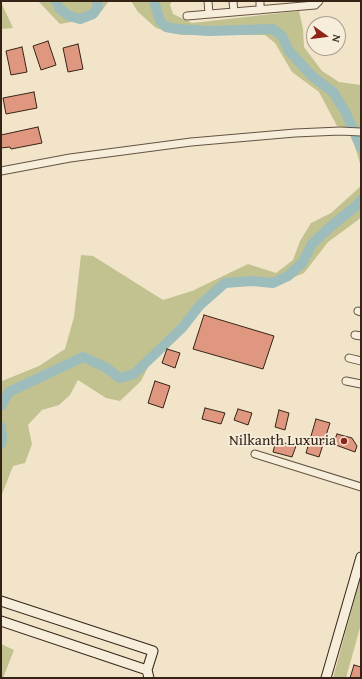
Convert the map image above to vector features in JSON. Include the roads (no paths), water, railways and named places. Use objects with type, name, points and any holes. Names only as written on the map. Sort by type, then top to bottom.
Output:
[{"type":"main road","points":[[326,678],[361,557]]},
{"type":"main road","points":[[1,600],[153,651],[148,674],[1,621]]},
{"type":"street","points":[[208,1],[209,14]]},
{"type":"street","points":[[233,1],[234,12]]},
{"type":"street","points":[[260,1],[260,10]]},
{"type":"street","points":[[187,16],[260,10],[287,4],[315,5],[319,1]]},
{"type":"street","points":[[1,172],[70,158],[254,136],[348,131],[361,132]]},
{"type":"street","points":[[349,358],[361,361]]},
{"type":"street","points":[[346,380],[361,384]]},
{"type":"street","points":[[255,454],[361,487]]},
{"type":"waterway","points":[[56,1],[59,8],[69,16],[80,19],[93,14],[98,7],[97,1]]},
{"type":"waterway","points":[[154,1],[160,21],[166,27],[209,31],[273,29],[282,36],[289,51],[312,76],[333,92],[345,111],[361,148]]},
{"type":"waterway","points":[[1,406],[9,392],[83,357],[105,367],[120,378],[134,374],[182,328],[200,305],[225,283],[252,281],[273,283],[288,276],[302,263],[312,244],[361,200]]},
{"type":"waterway","points":[[1,427],[1,444]]},
{"type":"place","name":"Nilkanth Luxuria","points":[[344,441]]}]
